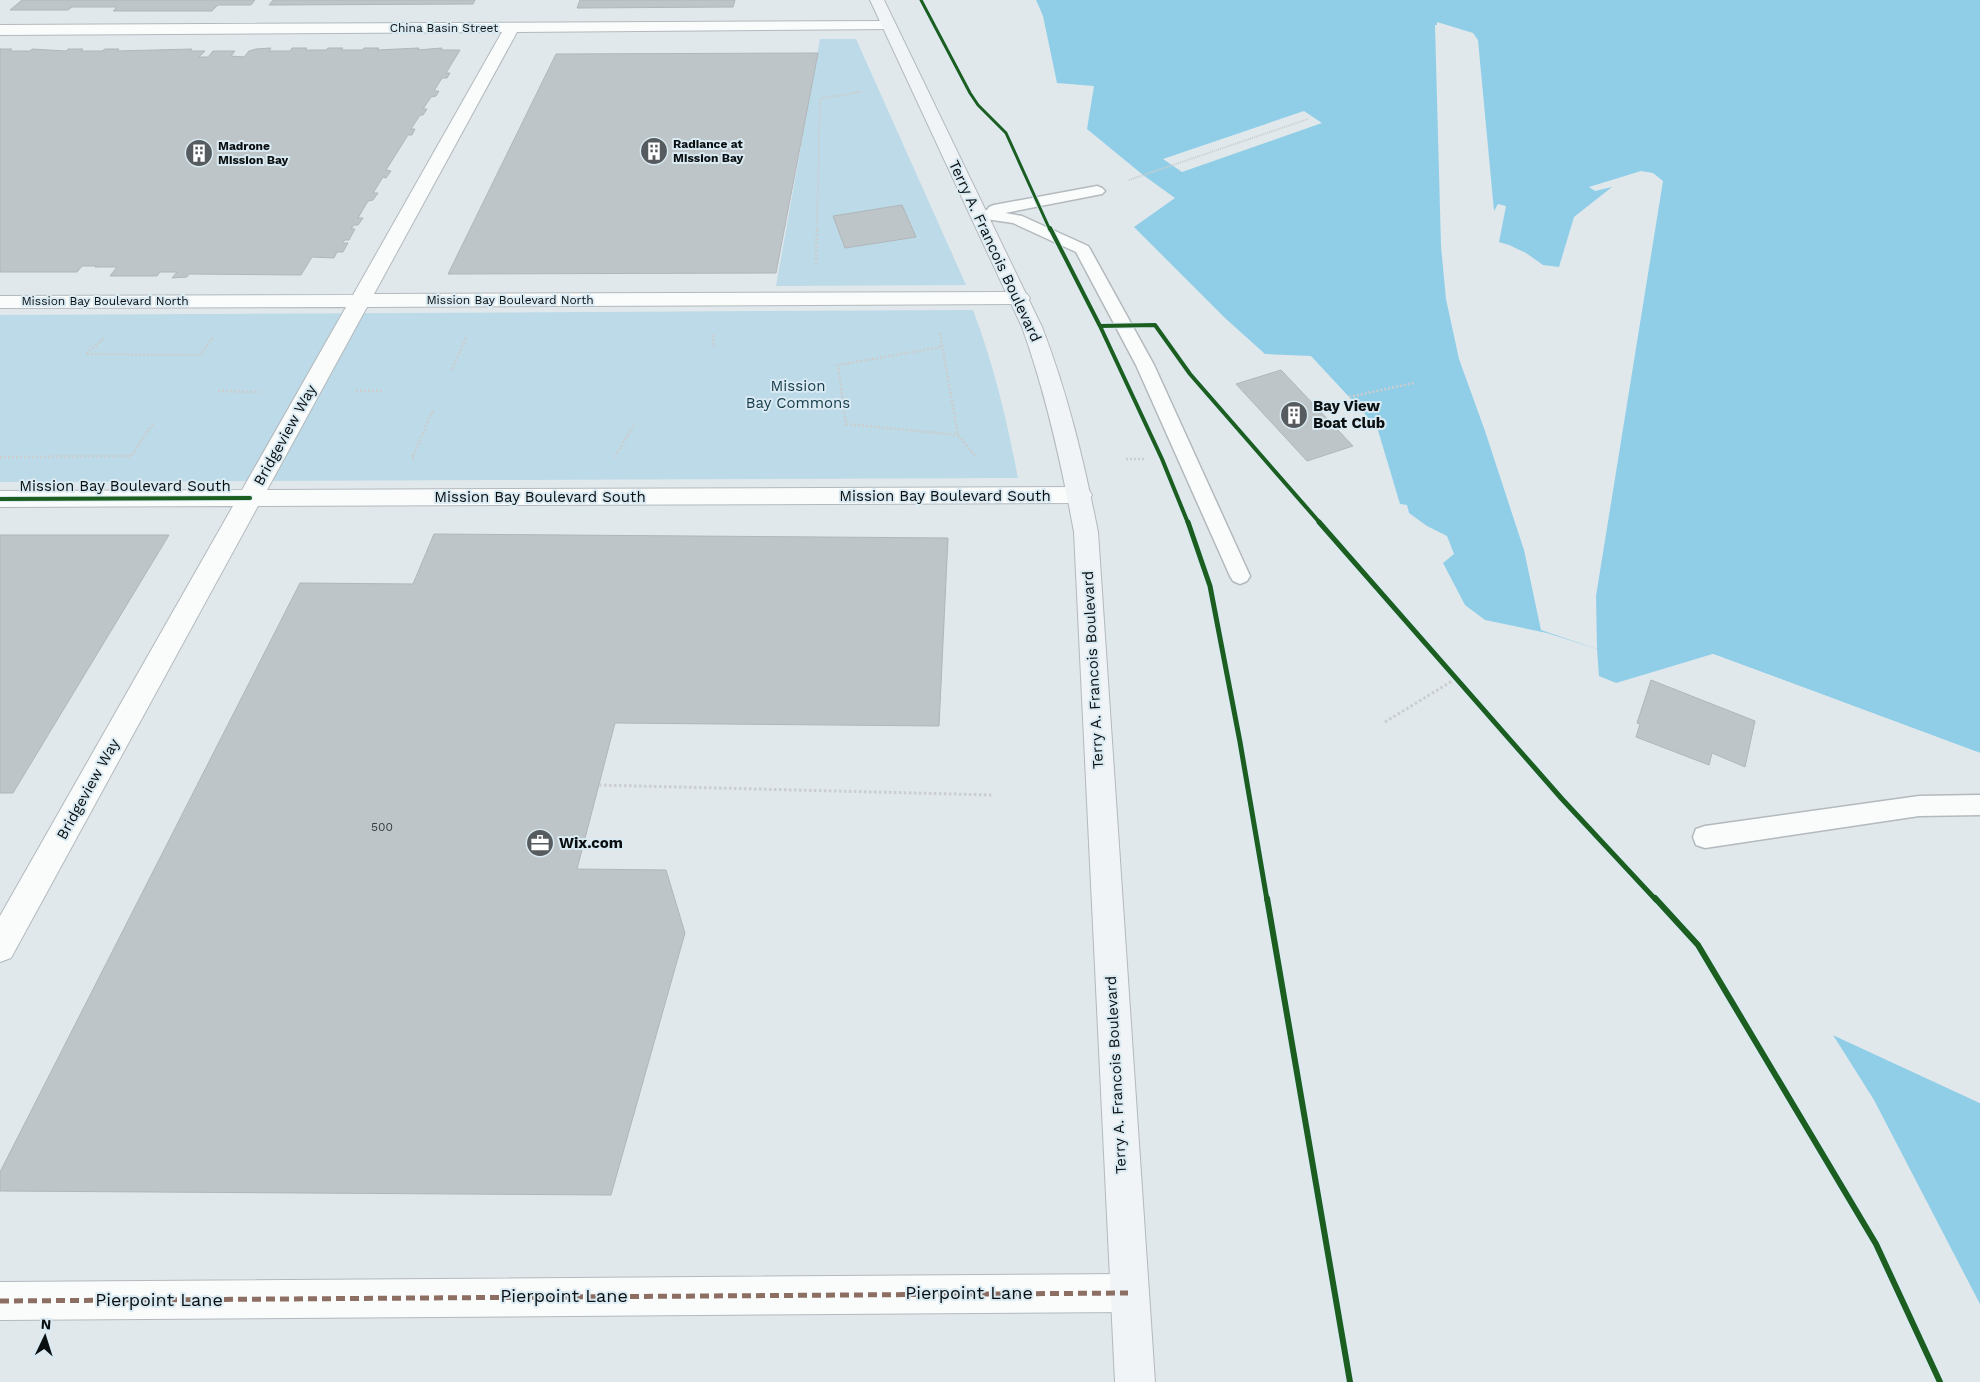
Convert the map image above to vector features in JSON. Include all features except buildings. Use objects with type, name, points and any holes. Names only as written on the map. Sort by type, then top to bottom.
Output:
[{"type":"street","name":"Terry A. Francois Boulevard","points":[[876,0],[1020,298],[1046,365],[1072,458],[1080,496],[1086,542],[1128,1292],[1135,1382]]},
{"type":"street","name":"China Basin Street","points":[[0,30],[888,26]]},
{"type":"street","name":"Bridgeview Way","points":[[0,947],[512,28]]},
{"type":"street","name":"Mission Bay Boulevard North","points":[[0,302],[1020,298]]},
{"type":"street","name":"Mission Bay Boulevard South","points":[[0,499],[1080,496]]},
{"type":"street","name":"Pierpoint Lane","points":[[0,1301],[1128,1292]]},
{"type":"lane","points":[[979,213],[1097,191]]},
{"type":"lane","points":[[979,213],[1018,219],[1082,249],[1145,365],[1240,576]]},
{"type":"lane","points":[[1705,837],[1919,806],[1980,805]]},
{"type":"path","points":[[816,267],[820,99],[861,92],[852,93]]},
{"type":"path","points":[[1143,175],[1308,119]]},
{"type":"path","points":[[939,328],[958,435],[975,456]]},
{"type":"path","points":[[108,335],[86,354],[200,355],[217,333]]},
{"type":"path","points":[[452,369],[468,333]]},
{"type":"path","points":[[942,347],[838,365],[846,424],[958,435]]},
{"type":"path","points":[[1349,397],[1414,383]]},
{"type":"path","points":[[218,391],[247,392]]},
{"type":"path","points":[[372,391],[383,391]]},
{"type":"path","points":[[412,458],[433,410]]},
{"type":"path","points":[[0,458],[131,456],[154,422]]},
{"type":"path","points":[[615,457],[634,426]]},
{"type":"path","points":[[1126,459],[1151,459]]},
{"type":"path","points":[[1450,670],[1463,685]]},
{"type":"path","points":[[1385,722],[1457,678]]},
{"type":"path","points":[[599,785],[994,794]]},
{"type":"green space","points":[[820,39],[856,39],[966,285],[776,286]]},
{"type":"green space","name":"Mission Bay Commons","points":[[973,310],[999,393],[1018,478],[0,482],[0,315]]},
{"type":"water","points":[[1036,0],[1980,0],[1980,753],[1713,654],[1616,683],[1599,676],[1597,649],[1547,633],[1485,620],[1465,605],[1443,563],[1454,554],[1447,536],[1427,526],[1409,513],[1407,505],[1400,504],[1377,427],[1311,356],[1265,354],[1225,318],[1134,227],[1175,198],[1143,175],[1087,129],[1094,86],[1057,83],[1043,16]]},
{"type":"water","points":[[1833,1035],[1980,1103],[1980,1304],[1874,1100]]},
{"type":"pier","points":[[1437,22],[1473,33],[1478,40],[1494,211],[1498,204],[1506,206],[1499,242],[1526,253],[1543,265],[1559,267],[1574,217],[1612,187],[1595,191],[1589,187],[1641,171],[1653,173],[1663,181],[1596,596],[1597,649],[1541,630],[1524,550],[1459,359],[1446,299],[1441,246],[1435,25],[1437,25]]},
{"type":"pier","points":[[1304,111],[1322,123],[1182,172],[1163,159]]},
{"type":"pier","points":[[1713,654],[1980,753],[1980,755],[1712,656],[1613,685]]},
{"type":"pier","points":[[1831,1033],[1980,1100],[1980,1103],[1833,1035]]},
{"type":"marked path","points":[[0,1301],[1128,1293]]},
{"type":"cycle path","points":[[921,0],[970,93],[978,105],[1006,133],[1053,235],[1100,326],[1162,459],[1193,534],[1210,586],[1240,742],[1350,1382]]},
{"type":"cycle path","points":[[1100,326],[1155,325],[1190,374],[1562,799],[1698,945],[1876,1244],[1940,1382]]},
{"type":"cycle path","points":[[0,499],[250,498]]},
{"type":"place","name":"Radiance at Mission Bay","points":[[654,151]]},
{"type":"place","name":"Madrone Mission Bay","points":[[199,153]]},
{"type":"place","name":"Bay View Boat Club","points":[[1294,415]]},
{"type":"place","name":"Wix.com","points":[[540,843]]}]
